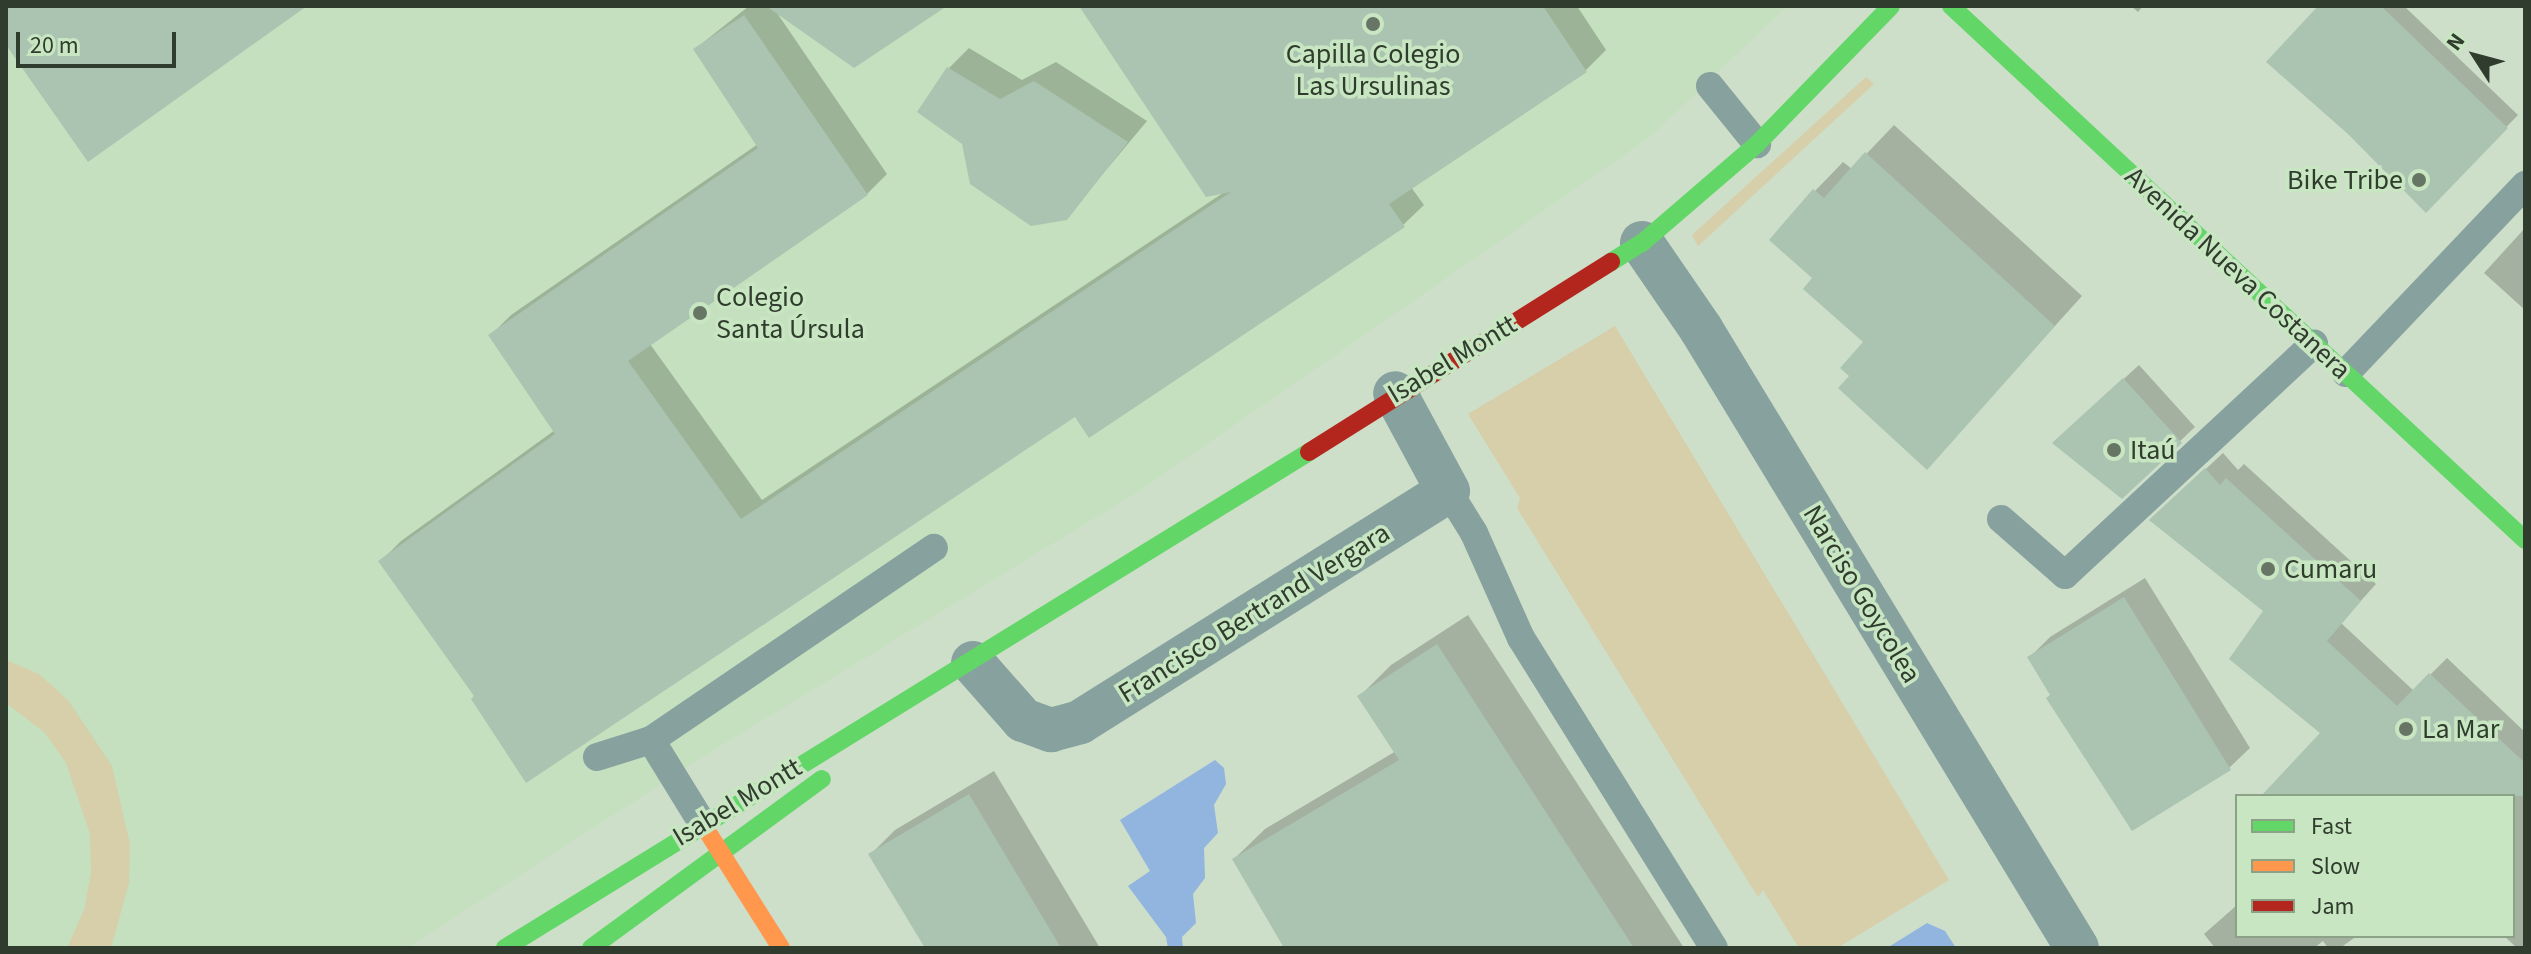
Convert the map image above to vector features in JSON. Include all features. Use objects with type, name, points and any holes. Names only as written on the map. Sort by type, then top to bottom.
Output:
[{"type":"street","name":"Isabel Montt","points":[[505,948],[702,823],[973,663],[1395,393],[1642,243],[1757,144],[1891,6]]},
{"type":"street","name":"Avenida Nueva Costanera","points":[[1951,6],[2525,540]]},
{"type":"street","name":"Narciso Goycolea","points":[[1642,243],[1701,329],[2077,948]]},
{"type":"street","points":[[1395,393],[1448,491]]},
{"type":"street","name":"Francisco Bertrand Vergara","points":[[973,663],[1023,720],[1051,730],[1080,722],[1448,491]]},
{"type":"street","name":"Isabel Montt","points":[[591,948],[723,855],[973,663]]},
{"type":"street","points":[[702,823],[781,948]]},
{"type":"lane","points":[[1710,86],[1757,144]]},
{"type":"lane","points":[[2346,373],[2525,185]]},
{"type":"lane","points":[[2001,519],[2065,575],[2314,344]]},
{"type":"lane","points":[[1448,491],[1474,533],[1521,638],[1714,948]]},
{"type":"lane","points":[[597,757],[651,740],[934,548]]},
{"type":"lane","points":[[651,740],[702,823]]},
{"type":"shaded area","name":"Colegio Santa Úrsula","points":[[6,6],[1785,8],[1651,136],[1139,491],[715,749],[407,948],[6,948]]},
{"type":"shaded area","points":[[1866,77],[1874,84],[1698,246],[1692,235]]},
{"type":"shaded area","points":[[1615,326],[1949,880],[1837,948],[1799,948],[1763,890],[1758,897],[1517,508],[1520,498],[1468,414]]},
{"type":"shaded area","points":[[6,660],[39,674],[68,700],[112,766],[130,844],[129,883],[111,948],[67,948],[84,910],[91,873],[90,834],[66,763],[45,733],[6,703]]},
{"type":"water","points":[[1215,760],[1224,768],[1226,784],[1214,805],[1218,833],[1204,848],[1205,878],[1193,894],[1196,923],[1182,937],[1183,948],[1168,948],[1166,937],[1128,886],[1150,871],[1120,820]]},
{"type":"water","points":[[1927,923],[1945,931],[1956,948],[1887,948]]},
{"type":"building","points":[[6,6],[307,6],[88,162],[6,45]]},
{"type":"building","points":[[766,6],[947,6],[854,68]]},
{"type":"building","points":[[1079,6],[1543,6],[1587,72],[1389,204],[1405,227],[1089,438],[1075,417],[526,783],[471,699],[474,696],[378,561],[555,434],[488,335],[758,148],[693,49],[744,15],[868,195],[628,361],[741,519],[1231,192],[1206,197]]},
{"type":"building","points":[[2318,6],[2381,6],[2508,128],[2426,213],[2348,134],[2266,62]]},
{"type":"building","points":[[947,67],[1000,99],[1034,81],[1128,142],[1067,220],[1031,226],[970,184],[962,144],[917,112]]},
{"type":"building","points":[[1865,152],[2055,326],[1927,470],[1838,388],[1849,376],[1840,368],[1863,342],[1803,289],[1812,278],[1769,240],[1813,189],[1824,198]]},
{"type":"building","name":"Itaú","points":[[2123,378],[2182,443],[2122,499],[2052,443]]},
{"type":"building","points":[[2205,468],[2220,485],[2226,478],[2361,601],[2327,641],[2397,706],[2429,673],[2525,763],[2525,796],[2263,794],[2320,733],[2229,659],[2263,611],[2149,520]]},
{"type":"building","points":[[2124,597],[2231,770],[2132,831],[2046,698],[2050,695],[2027,657]]},
{"type":"building","points":[[1437,644],[1634,948],[1284,948],[1232,859],[1399,760],[1357,696]]},
{"type":"building","points":[[969,794],[1061,948],[925,948],[868,854]]},
{"type":"traffic: fast","points":[[1611,262],[1642,243],[1757,144],[1891,6]]},
{"type":"traffic: fast","points":[[1951,6],[2525,540]]},
{"type":"traffic: fast","points":[[505,948],[1309,452]]},
{"type":"traffic: fast","points":[[591,948],[822,779]]},
{"type":"traffic: slow","points":[[707,831],[781,948]]},
{"type":"traffic: jam","points":[[1309,452],[1611,262]]},
{"type":"place","name":"Capilla Colegio Las Ursulinas","points":[[1373,24]]},
{"type":"place","name":"Bike Tribe","points":[[2419,180]]},
{"type":"place","name":"Colegio Santa Úrsula","points":[[700,313]]},
{"type":"place","name":"Itaú","points":[[2114,450]]},
{"type":"place","name":"Cumaru","points":[[2268,569]]},
{"type":"place","name":"La Mar","points":[[2406,729]]}]
